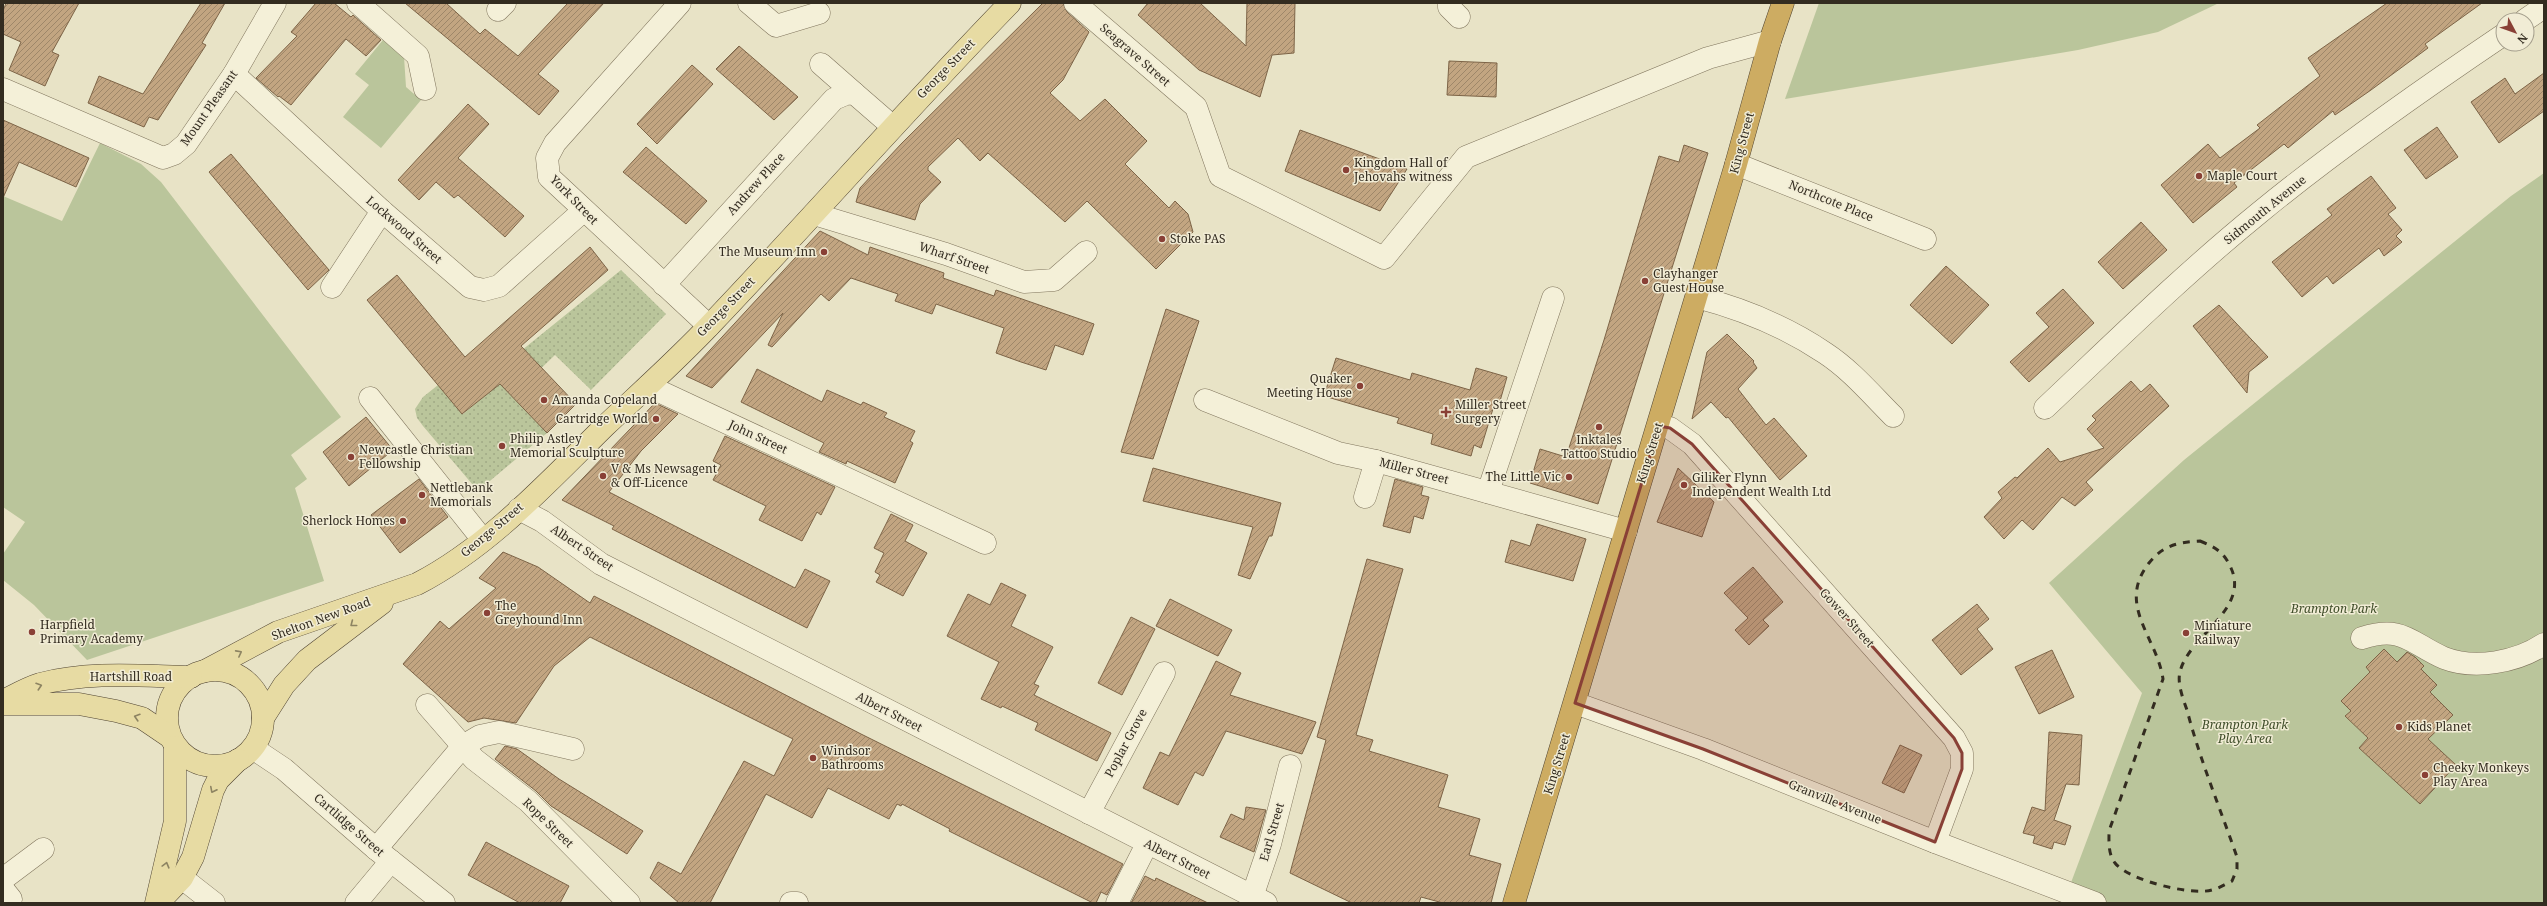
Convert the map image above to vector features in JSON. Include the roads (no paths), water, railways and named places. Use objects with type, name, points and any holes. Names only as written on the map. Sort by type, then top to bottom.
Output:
[{"type":"highway","name":"King Street","points":[[1514,903],[1659,426],[1736,164],[1770,41],[1783,3]]},
{"type":"main road","name":"George Street","points":[[417,584],[438,573],[483,540],[519,509],[648,386],[709,326],[814,214],[892,126],[1010,3]]},
{"type":"main road","name":"Shelton New Road","points":[[198,674],[278,632],[417,584]]},
{"type":"main road","name":"Shelton New Road","points":[[263,718],[284,685],[307,660],[395,592]]},
{"type":"main road","points":[[228,673],[245,681],[258,696],[263,718],[261,735],[213,790],[193,857],[182,878],[157,903],[175,821],[173,742],[166,724],[166,709],[174,692],[198,674],[228,673]]},
{"type":"main road","name":"Hartshill Road","points":[[3,701],[39,684],[87,676],[198,674]]},
{"type":"main road","points":[[3,704],[79,704],[142,718],[173,742],[191,762],[200,764],[221,765],[246,754]]},
{"type":"street","name":"Mount Pleasant","points":[[3,89],[163,158],[174,154],[186,144],[234,74],[275,3]]},
{"type":"street","points":[[358,3],[418,56],[425,89]]},
{"type":"street","name":"York Street","points":[[680,3],[555,143],[547,158],[549,177],[583,211],[709,326]]},
{"type":"street","points":[[749,3],[776,26],[819,13]]},
{"type":"street","name":"Seagrave Street","points":[[1075,3],[1196,107],[1220,176],[1384,258],[1466,157],[1708,58],[1770,41]]},
{"type":"street","points":[[2535,13],[2544,7]]},
{"type":"street","name":"Sidmouth Avenue","points":[[2045,408],[2192,270],[2259,213],[2350,143],[2495,41]]},
{"type":"street","points":[[821,64],[892,126]]},
{"type":"street","name":"Lockwood Street","points":[[234,74],[382,211],[470,287],[484,290],[499,286],[583,211]]},
{"type":"street","name":"Andrew Place","points":[[664,285],[834,99],[846,94],[854,94]]},
{"type":"street","name":"Northcote Place","points":[[1736,164],[1925,239]]},
{"type":"street","points":[[332,287],[382,211]]},
{"type":"street","name":"Wharf Street","points":[[814,214],[946,254],[1024,282],[1054,280],[1086,252]]},
{"type":"street","points":[[1697,297],[1742,309],[1784,328],[1826,353],[1854,376],[1892,416]]},
{"type":"street","points":[[1488,492],[1553,298]]},
{"type":"street","name":"John Street","points":[[648,386],[984,543]]},
{"type":"street","points":[[370,398],[483,540]]},
{"type":"street","name":"Miller Street","points":[[1205,400],[1338,453],[1376,461],[1626,531]]},
{"type":"street","name":"Gower Street","points":[[1659,426],[1670,428],[1692,444],[1954,738],[1962,753],[1962,769],[1935,842]]},
{"type":"street","points":[[1365,497],[1376,461]]},
{"type":"street","name":"Albert Street","points":[[519,509],[542,521],[601,564],[1259,900]]},
{"type":"street","points":[[2362,638],[2389,632],[2402,635],[2445,658],[2474,664],[2497,662],[2526,654],[2544,644]]},
{"type":"street","name":"Poplar Grove","points":[[1089,812],[1164,673]]},
{"type":"street","name":"Granville Avenue","points":[[1575,703],[1703,749],[1935,842],[2095,903]]},
{"type":"street","name":"Rope Street","points":[[427,705],[472,741],[474,759],[499,780],[528,801],[629,903]]},
{"type":"street","points":[[356,903],[383,855],[472,741],[496,722]]},
{"type":"street","points":[[472,741],[499,732],[573,749]]},
{"type":"street","name":"Cartlidge Street","points":[[246,754],[288,772],[383,855],[444,903]]},
{"type":"street","name":"Earl Street","points":[[1259,900],[1270,844],[1290,766]]},
{"type":"street","points":[[1117,903],[1147,844]]},
{"type":"street","points":[[6,889],[43,849]]},
{"type":"street","points":[[182,878],[214,903]]},
{"type":"street","points":[[791,903],[797,903]]},
{"type":"railway","points":[[2200,541],[2215,548],[2222,554],[2231,568],[2235,583],[2232,597],[2225,610],[2194,646],[2185,659],[2179,676],[2180,686],[2204,766],[2237,857],[2237,869],[2232,881],[2219,888],[2202,891],[2190,891],[2146,881],[2122,869],[2115,863],[2110,852],[2109,831],[2163,679],[2154,649],[2141,621],[2137,607],[2136,593],[2140,578],[2154,557],[2166,548],[2185,542],[2200,541]]},
{"type":"place","name":"Kingdom Hall of Jehovahs witness","points":[[1346,170]]},
{"type":"place","name":"Maple Court","points":[[2199,176]]},
{"type":"place","name":"Stoke PAS","points":[[1162,239]]},
{"type":"place","name":"The Museum Inn","points":[[824,252]]},
{"type":"place","name":"Clayhanger Guest House","points":[[1645,281]]},
{"type":"place","name":"Quaker Meeting House","points":[[1360,386]]},
{"type":"place","name":"Amanda Copeland","points":[[544,400]]},
{"type":"place","name":"Miller Street Surgery","points":[[1446,412]]},
{"type":"place","name":"Cartridge World","points":[[656,419]]},
{"type":"place","name":"Inktales Tattoo Studio","points":[[1599,427]]},
{"type":"place","name":"Philip Astley Memorial Sculpture","points":[[502,446]]},
{"type":"place","name":"Newcastle Christian Fellowship","points":[[351,457]]},
{"type":"place","name":"V & Ms Newsagent & Off-Licence","points":[[603,476]]},
{"type":"place","name":"The Little Vic","points":[[1569,477]]},
{"type":"place","name":"Giliker Flynn Independent Wealth Ltd","points":[[1684,485]]},
{"type":"place","name":"Nettlebank Memorials","points":[[422,495]]},
{"type":"place","name":"Sherlock Homes","points":[[403,521]]},
{"type":"place","name":"The Greyhound Inn","points":[[487,613]]},
{"type":"place","name":"Harpfield Primary Academy","points":[[32,632]]},
{"type":"place","name":"Miniature Railway","points":[[2186,633]]},
{"type":"place","name":"Kids Planet","points":[[2399,727]]},
{"type":"place","name":"Windsor Bathrooms","points":[[813,758]]},
{"type":"place","name":"Cheeky Monkeys Play Area","points":[[2425,775]]},
{"type":"park label","name":"Brampton Park","points":[[2334,609]]},
{"type":"park label","name":"Brampton Park Play Area","points":[[2245,732]]}]
